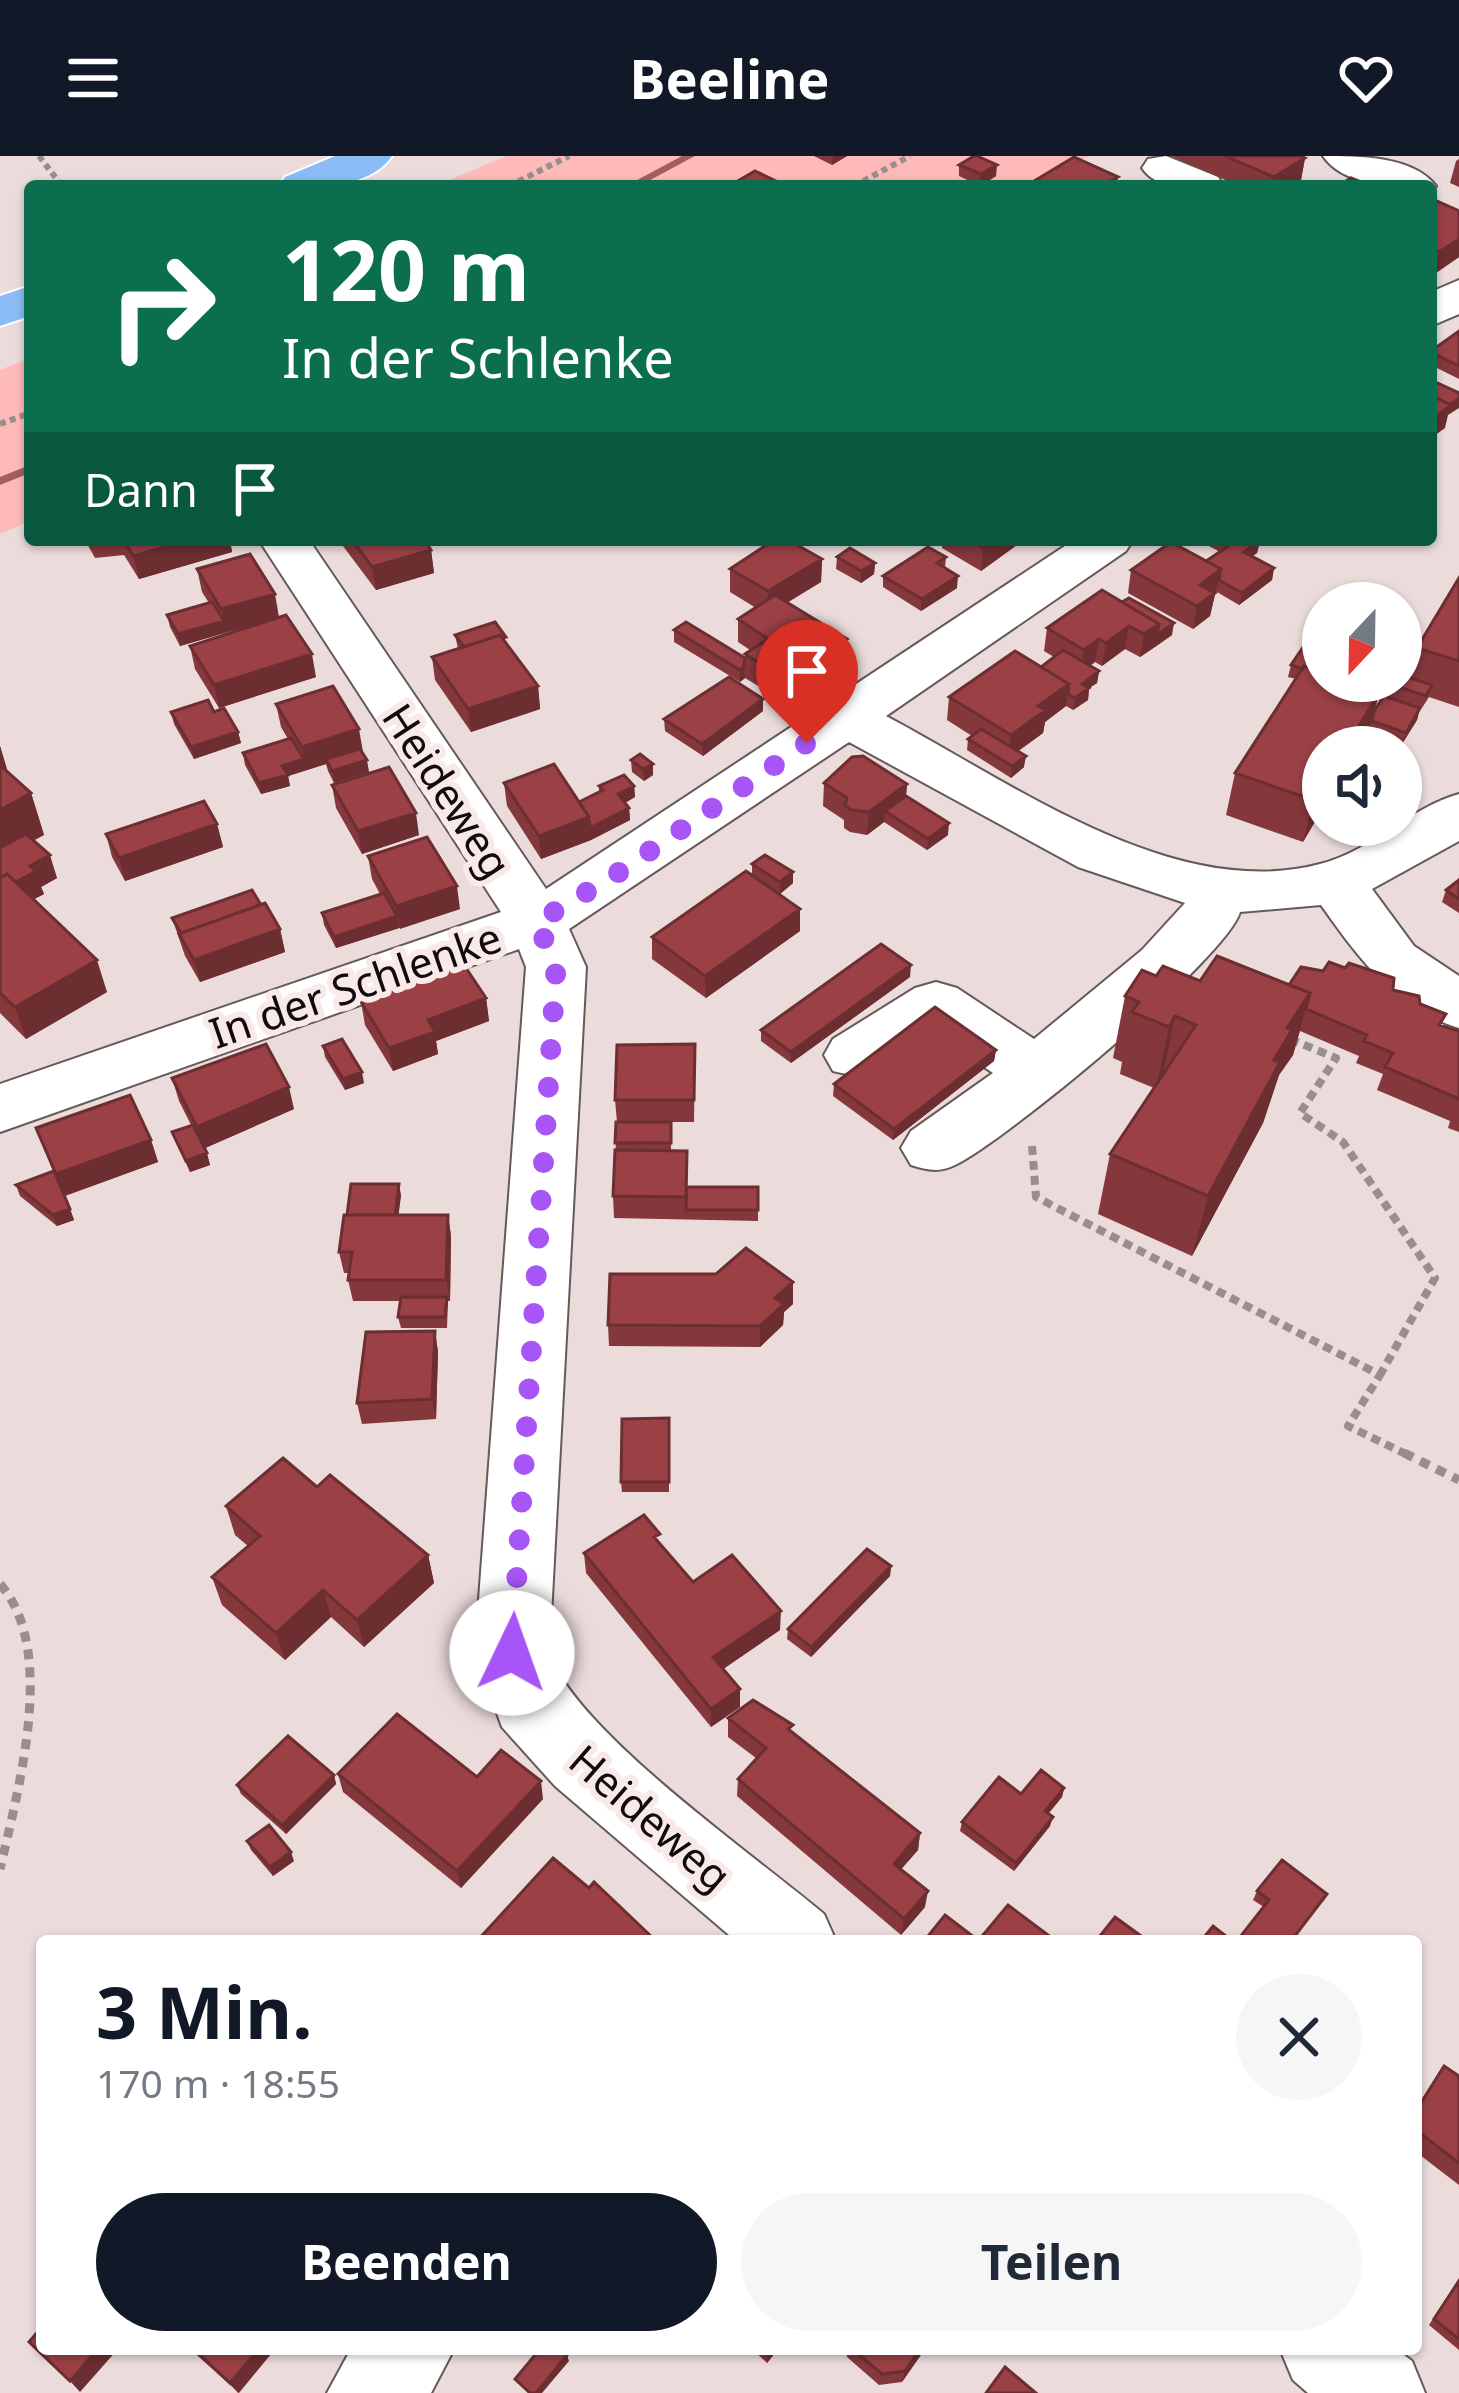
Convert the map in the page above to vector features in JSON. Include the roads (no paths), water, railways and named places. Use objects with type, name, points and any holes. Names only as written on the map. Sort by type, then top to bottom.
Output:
[{"type":"main road","points":[[314,180],[370,156]]},
{"type":"street","points":[[1345,156],[1401,180]]},
{"type":"street","points":[[1162,168],[1189,180]]},
{"type":"street","name":"Heideweg","points":[[288,546],[537,922],[556,968],[512,1653],[529,1703],[582,1761],[776,1935]]},
{"type":"street","name":"In der Schlenke","points":[[0,1108],[537,922],[612,877],[1099,546]]},
{"type":"street","points":[[845,716],[1134,870],[1219,890],[1260,892],[1337,884],[1413,850],[1459,813]]},
{"type":"street","points":[[1337,884],[1393,961],[1459,1006]]},
{"type":"street","points":[[933,1148],[1013,1090],[1208,921],[1219,890]]},
{"type":"street","points":[[855,1055],[936,1004],[1013,1090]]},
{"type":"street","points":[[372,2393],[405,2355]]},
{"type":"street","points":[[1332,2355],[1380,2393]]},
{"type":"waterway","points":[[643,180],[690,156]]},
{"type":"waterway","points":[[0,481],[24,471]]}]
